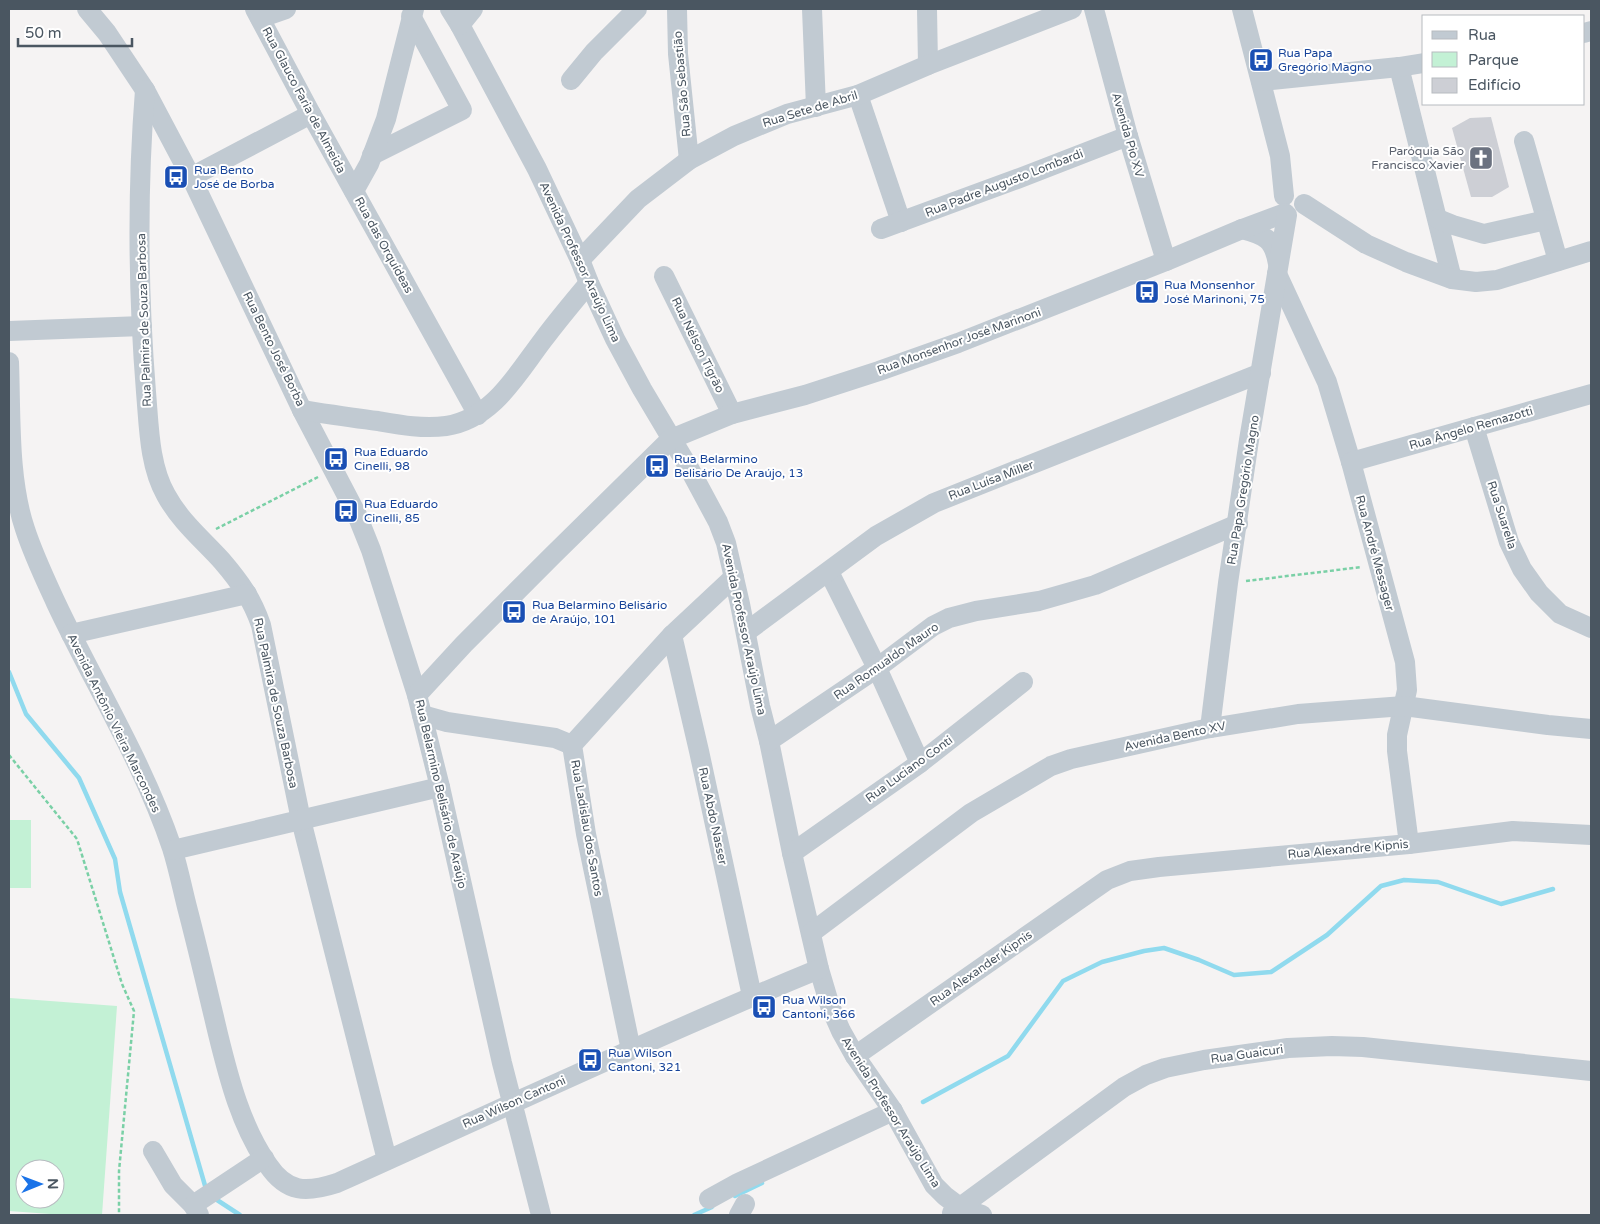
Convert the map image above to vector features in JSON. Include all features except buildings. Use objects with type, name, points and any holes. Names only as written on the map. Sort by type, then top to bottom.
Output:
[{"type":"street","name":"Rua Bento José Borba","points":[[88,9],[107,32],[145,90],[192,177],[302,410],[409,426],[447,426],[466,421],[478,415],[511,384],[552,328],[589,283]]},
{"type":"street","points":[[258,14],[286,9]]},
{"type":"street","points":[[455,17],[473,9]]},
{"type":"street","points":[[571,80],[594,52],[637,9]]},
{"type":"street","name":"Rua São Sebastião","points":[[677,9],[678,54],[689,160]]},
{"type":"street","points":[[812,9],[816,107]]},
{"type":"street","points":[[926,9],[928,65]]},
{"type":"street","name":"Rua Sete de Abril","points":[[580,260],[638,198],[689,160],[734,136],[787,114],[858,95],[928,65],[1072,9]]},
{"type":"street","name":"Avenida Pio XV","points":[[1094,9],[1128,136],[1166,261]]},
{"type":"street","points":[[1242,9],[1280,156],[1291,207],[1343,229],[1366,244],[1406,262],[1452,278],[1476,282],[1497,280],[1591,251]]},
{"type":"street","points":[[372,155],[462,110],[413,12]]},
{"type":"street","name":"Rua das Orquídeas","points":[[413,12],[386,119],[372,155],[354,192],[478,415]]},
{"type":"street","name":"Rua Glauco Faria de Almeida","points":[[258,14],[354,192]]},
{"type":"street","name":"Avenida Professor Araújo Lima","points":[[455,17],[537,169],[615,339],[718,522],[726,543],[734,577],[792,853],[819,969],[830,1006],[854,1056],[893,1111],[934,1185],[945,1196],[954,1212]]},
{"type":"street","points":[[1261,81],[1400,67],[1422,62]]},
{"type":"street","points":[[1400,67],[1452,278]]},
{"type":"street","name":"Rua Palmira de Souza Barbosa","points":[[145,90],[140,216],[142,326],[147,411],[153,460],[157,476],[166,496],[222,562],[254,604],[267,649],[301,820],[387,1160]]},
{"type":"street","points":[[858,95],[901,222]]},
{"type":"street","points":[[192,177],[311,114]]},
{"type":"street","name":"Rua Padre Augusto Lombardi","points":[[881,229],[1128,136]]},
{"type":"street","points":[[1524,141],[1558,261]]},
{"type":"street","name":"Rua Monsenhor José Marinoni","points":[[671,439],[732,414],[804,394],[910,360],[1027,317],[1166,261],[1291,207]]},
{"type":"street","name":"Rua Papa Gregório Magno","points":[[1210,728],[1228,583],[1249,440],[1279,264],[1291,207]]},
{"type":"street","points":[[1438,219],[1484,234],[1546,220]]},
{"type":"street","name":"Rua André Messager","points":[[1242,228],[1268,238],[1274,247],[1326,382],[1351,462],[1405,662],[1407,690],[1399,721],[1397,751],[1408,844]]},
{"type":"street","name":"Rua Nélson Tigrão","points":[[664,276],[732,414]]},
{"type":"street","points":[[9,331],[142,326]]},
{"type":"street","name":"Avenida Antônio Vieira Marcondes","points":[[9,362],[13,462],[18,500],[28,537],[44,578],[155,802],[173,850],[230,1085],[251,1136],[278,1177],[291,1187],[303,1189],[320,1188]]},
{"type":"street","name":"Rua Luísa Miller","points":[[746,632],[830,572],[876,536],[934,503],[1261,373]]},
{"type":"street","name":"Rua Ângelo Remazotti","points":[[1351,462],[1591,394]]},
{"type":"street","points":[[302,410],[357,515],[371,550],[417,695]]},
{"type":"street","name":"Rua Suarella","points":[[1474,427],[1509,542],[1522,569],[1539,593],[1560,614],[1591,628]]},
{"type":"street","name":"Rua Belarmino Belisário de Araújo","points":[[541,1215],[417,695],[464,644],[671,439]]},
{"type":"street","name":"Rua Romualdo Mauro","points":[[769,741],[877,668],[933,626],[950,618],[976,611],[1039,601],[1095,585],[1238,524]]},
{"type":"street","points":[[830,572],[877,668],[920,763]]},
{"type":"street","name":"Rua Ladislau dos Santos","points":[[631,1050],[586,834],[572,744],[672,635],[734,577]]},
{"type":"street","points":[[71,634],[247,594]]},
{"type":"street","name":"Rua Abdo Nasser","points":[[672,635],[752,996]]},
{"type":"street","name":"Rua Luciano Conti","points":[[792,853],[920,763],[1023,682]]},
{"type":"street","name":"Avenida Bento XV","points":[[811,933],[972,813],[1051,766],[1071,759],[1176,734],[1210,728],[1298,714],[1404,706],[1591,729]]},
{"type":"street","points":[[422,715],[447,722],[547,737],[572,744]]},
{"type":"street","points":[[173,850],[440,787]]},
{"type":"street","name":"Rua Alexandre Kipnis","points":[[1107,880],[1130,871],[1160,867],[1408,844],[1513,831],[1591,835]]},
{"type":"street","name":"Rua Alexander Kipnis","points":[[854,1056],[1107,880]]},
{"type":"street","name":"Rua Wilson Cantoni","points":[[320,1188],[337,1183],[752,996],[819,969]]},
{"type":"street","name":"Rua Guaicuri","points":[[954,1212],[1124,1087],[1146,1075],[1165,1068],[1204,1060],[1288,1048],[1363,1046],[1591,1071]]},
{"type":"street","points":[[709,1199],[738,1183],[893,1111]]},
{"type":"street","points":[[153,1152],[173,1185],[196,1210],[264,1158]]},
{"type":"street","points":[[954,1212],[982,1215]]},
{"type":"path","points":[[199,537],[332,469]]},
{"type":"path","points":[[1228,583],[1378,565]]},
{"type":"path","points":[[9,755],[77,839],[122,984],[134,1011],[119,1171],[119,1215]]},
{"type":"green space","points":[[9,820],[31,820],[31,888],[9,888]]},
{"type":"green space","points":[[10,998],[117,1006],[102,1215],[64,1215],[9,1211]]},
{"type":"waterway","points":[[9,672],[26,714],[79,778],[115,859],[120,892],[206,1189]]},
{"type":"waterway","points":[[923,1102],[1008,1056],[1063,981],[1102,962],[1164,948],[1234,975],[1271,972],[1327,935],[1381,886],[1404,880],[1438,882],[1501,904],[1553,889]]},
{"type":"waterway","points":[[735,1196],[762,1183]]},
{"type":"waterway","points":[[214,1198],[240,1215]]},
{"type":"waterway","points":[[694,1215],[712,1207]]},
{"type":"place","name":"Rua Papa Gregório Magno","points":[[1261,60]]},
{"type":"place","name":"Paróquia São Francisco Xavier","points":[[1481,158]]},
{"type":"place","name":"Rua Bento José de Borba","points":[[176,177]]},
{"type":"place","name":"Rua Monsenhor José Marinoni, 75","points":[[1147,292]]},
{"type":"place","name":"Rua Eduardo Cinelli, 98","points":[[336,459]]},
{"type":"place","name":"Rua Belarmino Belisário De Araújo, 13","points":[[657,466]]},
{"type":"place","name":"Rua Eduardo Cinelli, 85","points":[[346,511]]},
{"type":"place","name":"Rua Belarmino Belisário de Araújo, 101","points":[[514,612]]},
{"type":"place","name":"Rua Wilson Cantoni, 366","points":[[764,1007]]},
{"type":"place","name":"Rua Wilson Cantoni, 321","points":[[590,1060]]}]
